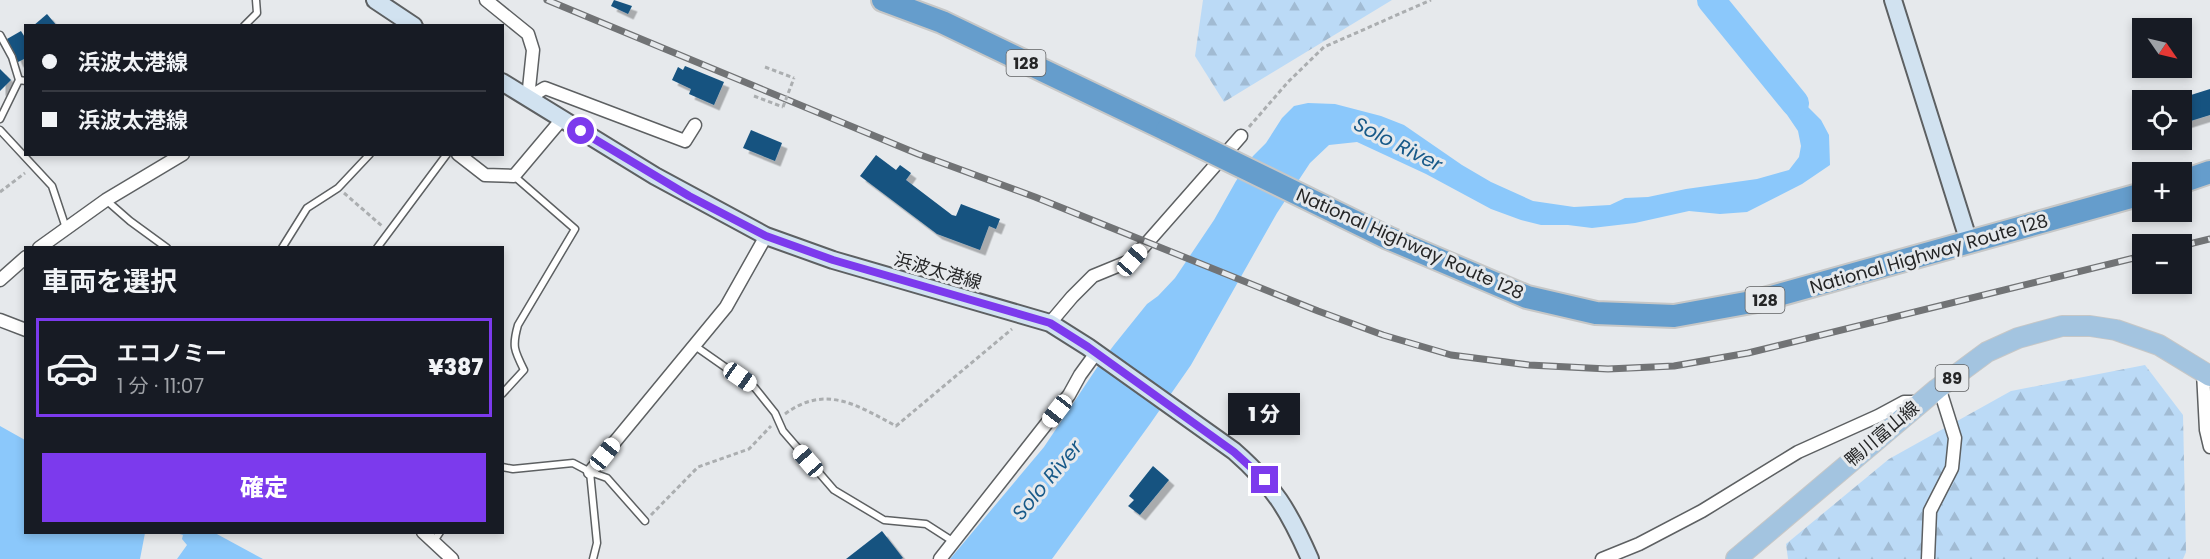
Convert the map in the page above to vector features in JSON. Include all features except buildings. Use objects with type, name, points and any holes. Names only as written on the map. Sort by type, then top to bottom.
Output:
[{"type":"highway","name":"National Highway Route 128","points":[[883,0],[942,22],[1388,238],[1527,297],[1596,313],[1674,316],[1758,302],[2132,197]]},
{"type":"highway","points":[[2192,178],[2210,172]]},
{"type":"main road","points":[[375,0],[406,24]]},
{"type":"main road","points":[[1893,0],[1969,242]]},
{"type":"main road","name":"浜波太港線","points":[[504,83],[676,188],[766,236],[833,260],[1050,323],[1234,452],[1265,480],[1288,513],[1310,559]]},
{"type":"main road","name":"鴨川富山線","points":[[1736,559],[1939,387],[1988,352],[2018,339],[2062,326],[2090,326],[2116,330],[2158,345],[2207,374]]},
{"type":"street","points":[[486,0],[528,34],[533,50],[528,98]]},
{"type":"street","points":[[528,98],[545,88],[685,141],[695,125]]},
{"type":"street","points":[[461,156],[485,175],[514,176],[562,119]]},
{"type":"street","points":[[1050,323],[1093,276],[1132,260],[1241,136]]},
{"type":"street","points":[[42,246],[106,200],[180,156]]},
{"type":"street","points":[[590,472],[726,307],[766,236]]},
{"type":"street","points":[[0,280],[24,259]]},
{"type":"street","points":[[0,320],[24,329]]},
{"type":"street","points":[[940,559],[1069,395],[1080,375],[1099,356]]},
{"type":"street","points":[[2207,374],[2206,430],[2210,447]]},
{"type":"street","points":[[1928,559],[1930,511],[1952,468],[1955,438],[1939,387]]},
{"type":"street","points":[[1602,559],[1639,544],[1702,511],[1798,452],[1904,402],[1920,402]]},
{"type":"street","points":[[437,537],[452,559]]},
{"type":"lane","points":[[246,24],[257,12],[256,0]]},
{"type":"lane","points":[[0,35],[22,80],[0,119]]},
{"type":"lane","points":[[0,130],[52,186],[66,229]]},
{"type":"lane","points":[[283,246],[307,208],[338,188],[368,156]]},
{"type":"lane","points":[[378,246],[445,156]]},
{"type":"lane","points":[[504,392],[524,370],[514,349],[518,325],[575,229],[514,176]]},
{"type":"lane","points":[[106,200],[164,246]]},
{"type":"lane","points":[[694,345],[755,388],[778,419],[783,431],[834,490],[884,520],[926,524],[954,542]]},
{"type":"lane","points":[[504,467],[513,469],[573,463],[607,478],[645,521]]},
{"type":"lane","points":[[590,472],[597,543],[593,559]]},
{"type":"path","points":[[1241,136],[1288,82],[1324,47],[1431,0]]},
{"type":"path","points":[[754,96],[783,107],[794,78],[765,67]]},
{"type":"path","points":[[0,192],[33,166]]},
{"type":"path","points":[[338,188],[388,231]]},
{"type":"path","points":[[645,521],[698,467],[749,449],[778,419],[797,405],[821,398],[840,399],[896,426],[1027,316]]},
{"type":"green space","points":[[1203,0],[1392,0],[1224,102],[1195,56]]},
{"type":"green space","points":[[2145,365],[2183,415],[2186,552],[2183,559],[1788,559],[1786,544],[1889,459],[2011,391]]},
{"type":"water","points":[[1770,68],[1792,85],[1805,104],[1821,120],[1829,135],[1830,165],[1802,184],[1747,212],[1720,214],[1689,211],[1635,223],[1592,228],[1541,225],[1491,209],[1426,174],[1357,142],[1329,145],[1310,163],[1277,213],[1191,365],[1052,559],[950,559],[1044,447],[1114,345],[1147,304],[1175,278],[1253,156],[1266,143],[1282,118],[1294,106],[1308,103],[1335,104],[1381,116],[1404,125],[1462,165],[1491,182],[1533,201],[1574,207],[1610,205],[1625,198],[1648,197],[1757,179],[1789,170],[1799,157],[1801,146],[1798,131],[1775,97]]},
{"type":"water","points":[[0,426],[24,439],[24,534],[145,534],[140,559],[0,559]]},
{"type":"water","points":[[180,534],[217,534],[263,559],[177,559],[187,545],[182,539],[183,535]]},
{"type":"waterway","name":"Solo River","points":[[1711,0],[1795,103]]},
{"type":"railway","points":[[547,0],[918,154],[1035,197],[1318,311],[1383,335],[1451,355],[1529,365],[1608,369],[1674,366],[1748,353],[2132,258]]},
{"type":"railway","points":[[2192,243],[2210,239]]},
{"type":"route","points":[[581,131],[689,196],[766,236],[833,260],[1050,323],[1088,347],[1234,452],[1265,480]]}]
